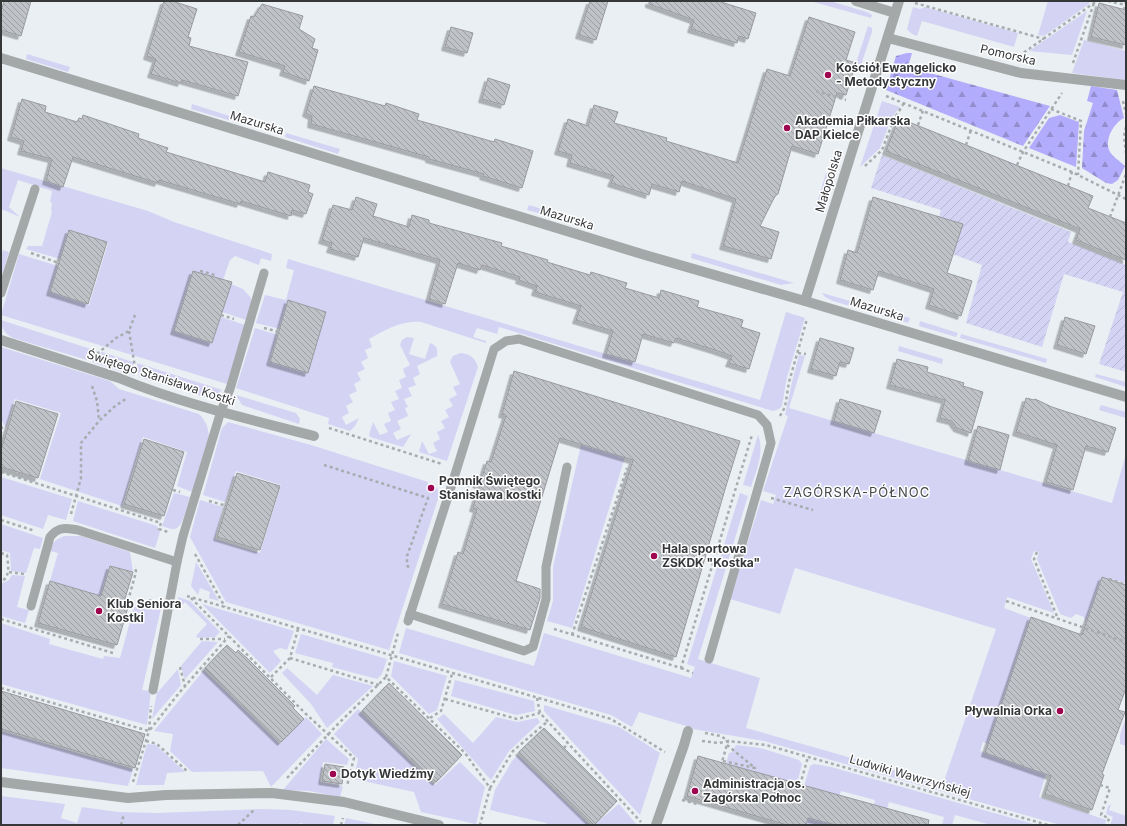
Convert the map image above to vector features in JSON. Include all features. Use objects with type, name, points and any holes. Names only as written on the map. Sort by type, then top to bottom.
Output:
[{"type":"street","points":[[856,1],[895,12]]},
{"type":"street","name":"Małopolska","points":[[805,301],[888,38],[898,1]]},
{"type":"street","name":"Pomorska","points":[[888,38],[1021,73],[1126,85]]},
{"type":"street","name":"Mazurska","points":[[1,58],[645,255],[1126,397]]},
{"type":"street","name":"Świętego Stanisława Kostki","points":[[1,340],[221,411],[314,436]]},
{"type":"street","points":[[656,825],[684,745],[693,731]]},
{"type":"street","points":[[1,782],[128,798],[166,795],[272,793],[344,802],[439,825]]},
{"type":"lane","points":[[1,294],[35,189]]},
{"type":"lane","points":[[153,690],[170,595],[183,536],[221,411],[232,382],[264,273]]},
{"type":"lane","points":[[567,467],[546,567],[546,599],[533,647],[524,651],[406,620],[422,578],[494,349],[506,341],[519,339],[758,415],[768,425],[772,443],[708,659]]},
{"type":"lane","points":[[31,606],[51,536],[55,531],[63,528],[78,530],[177,562]]},
{"type":"path","points":[[1017,58],[1095,1]]},
{"type":"path","points":[[1108,1],[1126,4],[1124,10]]},
{"type":"path","points":[[918,4],[1044,39]]},
{"type":"path","points":[[816,91],[846,100]]},
{"type":"path","points":[[893,99],[1072,172],[1126,199]]},
{"type":"path","points":[[871,160],[882,150],[894,119],[904,103]]},
{"type":"path","points":[[1051,109],[1081,120],[1078,175]]},
{"type":"path","points":[[918,125],[923,110]]},
{"type":"path","points":[[1126,127],[1124,136],[1126,153]]},
{"type":"path","points":[[966,145],[971,130]]},
{"type":"path","points":[[1017,166],[1023,152]]},
{"type":"path","points":[[1068,186],[1072,172]]},
{"type":"path","points":[[1110,217],[1126,174]]},
{"type":"path","points":[[50,260],[59,263]]},
{"type":"path","points":[[200,270],[215,275]]},
{"type":"path","points":[[135,315],[129,331],[135,359]]},
{"type":"path","points":[[770,436],[785,407],[789,382],[808,316]]},
{"type":"path","points":[[102,349],[116,338],[129,331]]},
{"type":"path","points":[[798,353],[806,354]]},
{"type":"path","points":[[84,367],[97,401],[99,421]]},
{"type":"path","points":[[76,496],[80,478],[81,443],[99,421],[126,398],[137,385]]},
{"type":"path","points":[[681,668],[758,415]]},
{"type":"path","points":[[1,426],[1,434],[6,435]]},
{"type":"path","points":[[324,427],[457,468]]},
{"type":"path","points":[[324,465],[428,498],[407,556],[407,565],[410,572],[422,578]]},
{"type":"path","points":[[628,468],[572,635],[693,673]]},
{"type":"path","points":[[1,472],[161,523],[159,529],[183,536]]},
{"type":"path","points":[[173,490],[182,492]]},
{"type":"path","points":[[774,499],[813,510]]},
{"type":"path","points":[[1,520],[51,536]]},
{"type":"path","points":[[1036,552],[1034,559],[1059,619]]},
{"type":"path","points":[[1,553],[7,555],[9,572],[6,579],[1,582]]},
{"type":"path","points":[[203,567],[225,606]]},
{"type":"path","points":[[136,572],[126,600],[133,602],[170,595],[190,597],[225,606],[298,629],[611,719],[666,752],[684,745]]},
{"type":"path","points":[[1109,579],[1126,585]]},
{"type":"path","points":[[190,597],[285,694],[354,758],[344,802]]},
{"type":"path","points":[[1006,601],[1126,642]]},
{"type":"path","points":[[1,619],[113,653]]},
{"type":"path","points":[[283,782],[386,677],[392,656],[406,620]]},
{"type":"path","points":[[271,678],[290,658],[298,629]]},
{"type":"path","points":[[149,730],[229,636]]},
{"type":"path","points":[[200,639],[225,639]]},
{"type":"path","points":[[290,658],[379,684]]},
{"type":"path","points":[[180,667],[185,686]]},
{"type":"path","points":[[430,718],[441,711],[452,674]]},
{"type":"path","points":[[386,677],[404,696],[430,718],[443,734],[465,753],[490,788]]},
{"type":"path","points":[[1,688],[69,709],[149,730]]},
{"type":"path","points":[[538,698],[540,713],[644,825]]},
{"type":"path","points":[[445,699],[517,719],[540,713]]},
{"type":"path","points":[[128,798],[149,730],[151,706]]},
{"type":"path","points":[[480,825],[490,788],[513,751],[548,721]]},
{"type":"path","points":[[120,726],[121,722]]},
{"type":"path","points":[[693,731],[720,736],[728,741]]},
{"type":"path","points":[[146,741],[157,744],[188,772]]},
{"type":"path","points":[[714,742],[719,743],[728,741]]},
{"type":"path","points":[[727,745],[755,768],[722,762],[728,741]]},
{"type":"path","name":"Ludwiki Wawrzyńskiej","points":[[728,741],[766,745],[1048,825]]},
{"type":"path","points":[[564,748],[568,743]]},
{"type":"path","points":[[800,785],[808,757]]},
{"type":"path","points":[[600,784],[603,781]]},
{"type":"path","points":[[1100,785],[1110,788],[1101,815],[1109,818],[1107,825]]},
{"type":"path","points":[[680,800],[697,804]]},
{"type":"path","points":[[238,825],[258,806]]},
{"type":"path","points":[[121,825],[125,808]]},
{"type":"shaded area","points":[[810,1],[830,1],[867,12],[872,15],[871,18]]},
{"type":"shaded area","points":[[1048,1],[1090,1],[1089,4],[1044,36],[1038,35]]},
{"type":"shaded area","points":[[913,7],[920,9],[925,7],[1018,33],[1014,47],[922,21],[917,36],[912,34],[907,29]]},
{"type":"shaded area","points":[[1087,11],[1072,55],[1029,51]]},
{"type":"shaded area","points":[[868,26],[872,28],[872,32],[861,65],[856,63]]},
{"type":"shaded area","points":[[1084,40],[1126,51],[1126,80],[1072,73]]},
{"type":"shaded area","points":[[27,54],[70,67],[68,72],[26,59]]},
{"type":"shaded area","points":[[882,101],[900,107],[892,117],[880,148],[860,167]]},
{"type":"shaded area","points":[[192,104],[239,119],[238,123],[191,109]]},
{"type":"shaded area","points":[[286,133],[340,149],[338,154],[285,137]]},
{"type":"shaded area","points":[[882,155],[1071,232],[1068,242],[1126,265],[1126,372],[1099,364],[1123,292],[1064,274],[1042,347],[966,323],[982,265],[931,246],[941,210],[871,188]]},
{"type":"shaded area","points":[[1,168],[148,211],[174,222],[272,254],[271,261],[261,258],[259,265],[235,256],[230,260],[223,280],[193,271],[174,331],[212,343],[221,317],[245,325],[227,384],[1,315],[19,254],[58,266],[50,292],[89,305],[108,243],[70,231],[60,259],[26,249],[28,246],[42,246],[52,212],[52,203],[50,202],[52,191],[18,180],[9,207],[20,217],[1,209]]},
{"type":"shaded area","points":[[826,173],[832,176],[821,212],[815,210]]},
{"type":"shaded area","points":[[529,205],[565,216],[564,220],[527,210]]},
{"type":"shaded area","points":[[3,250],[9,252],[1,278],[1,258]]},
{"type":"shaded area","points":[[692,253],[794,283],[781,285],[691,258]]},
{"type":"shaded area","points":[[288,259],[760,400],[786,312],[805,318],[787,377],[782,406],[773,411],[499,327],[497,334],[477,328],[473,337],[486,341],[486,343],[421,322],[400,324],[369,339],[372,347],[365,350],[368,358],[361,362],[365,369],[357,373],[361,380],[354,384],[357,391],[349,395],[353,402],[346,406],[349,413],[342,417],[346,425],[359,418],[355,426],[350,431],[328,424],[329,418],[236,388],[255,328],[278,335],[270,362],[308,373],[326,312],[289,300],[280,329],[256,323],[265,295],[286,300],[294,270],[286,268]]},
{"type":"shaded area","points":[[231,284],[243,289],[251,298],[251,305],[246,320],[222,312]]},
{"type":"shaded area","points":[[822,293],[910,318],[908,323],[833,301],[825,297]]},
{"type":"shaded area","points":[[1,320],[97,351],[87,360],[13,338],[4,331]]},
{"type":"shaded area","points":[[920,321],[958,333],[956,337],[919,326]]},
{"type":"shaded area","points":[[961,334],[1047,359],[1046,363],[960,338]]},
{"type":"shaded area","points":[[407,337],[414,338],[409,354],[425,359],[430,343],[436,346],[437,356],[417,366],[420,374],[413,378],[416,385],[408,388],[412,396],[404,399],[408,407],[405,408],[408,416],[397,421],[401,429],[393,433],[397,440],[411,434],[403,447],[370,437],[369,435],[373,422],[380,435],[388,432],[384,424],[391,421],[388,413],[395,410],[391,402],[399,399],[395,391],[402,388],[399,380],[406,377],[403,369],[410,365],[400,345],[402,340]]},
{"type":"shaded area","points":[[899,346],[943,359],[942,364],[898,351]]},
{"type":"shaded area","points":[[1,347],[110,381],[119,389],[199,414],[206,424],[209,436],[192,492],[177,486],[187,452],[143,437],[122,506],[40,479],[61,413],[15,399],[6,428],[1,419]]},
{"type":"shaded area","points":[[102,352],[133,362],[135,376],[92,362]]},
{"type":"shaded area","points":[[460,353],[467,354],[472,357],[478,367],[447,461],[419,452],[422,441],[429,454],[437,451],[433,443],[440,439],[437,432],[445,428],[441,421],[449,417],[445,410],[453,406],[449,399],[457,395],[453,387],[460,384],[450,362],[453,356]]},
{"type":"shaded area","points":[[799,355],[805,356],[789,408],[1112,503],[1126,454],[1126,583],[1102,577],[1086,623],[1084,617],[1076,614],[1071,618],[1060,614],[1037,559],[1039,552],[1034,551],[1031,559],[1054,613],[1007,597],[1004,608],[1031,618],[988,744],[983,742],[980,751],[1046,774],[1039,797],[1106,820],[1105,825],[1060,825],[764,741],[693,729],[639,712],[632,727],[611,715],[399,653],[406,628],[534,666],[544,633],[691,678],[695,667],[687,664],[740,493],[748,496],[698,659],[760,678],[746,728],[943,784],[996,629],[795,568],[780,614],[730,599],[761,500],[773,504],[776,495],[763,491],[788,416],[785,415]]},
{"type":"shaded area","points":[[137,363],[222,390],[213,396],[204,397],[139,377]]},
{"type":"shaded area","points":[[1096,374],[1126,382],[1126,387],[1095,377]]},
{"type":"shaded area","points":[[236,395],[296,413],[300,419],[299,424],[242,405]]},
{"type":"shaded area","points":[[1101,405],[1126,412],[1126,418],[1099,410]]},
{"type":"shaded area","points":[[228,422],[311,445],[428,482],[428,491],[433,491],[436,487],[439,491],[438,499],[389,650],[226,602],[190,537],[200,500],[223,507],[215,539],[260,553],[281,485],[236,471],[225,502],[203,495],[222,428]]},
{"type":"shaded area","points":[[758,435],[761,448],[751,487],[743,485]]},
{"type":"shaded area","points":[[581,445],[625,457],[572,628],[547,621],[553,601],[553,567]]},
{"type":"shaded area","points":[[1,477],[72,499],[66,520],[48,515],[43,529],[1,515]]},
{"type":"shaded area","points":[[174,493],[190,497],[180,524],[175,529],[170,529],[162,526]]},
{"type":"shaded area","points":[[78,501],[157,526],[160,532],[155,548],[73,521]]},
{"type":"shaded area","points":[[1,524],[43,538],[40,549],[34,548],[26,573],[11,571],[10,553],[1,550]]},
{"type":"shaded area","points":[[64,536],[81,536],[130,552],[133,572],[110,566],[101,596],[50,581],[58,553],[50,551],[54,542]]},
{"type":"shaded area","points":[[196,562],[219,601],[209,598],[210,592],[200,588],[198,595],[191,586]]},
{"type":"shaded area","points":[[12,575],[25,576],[17,607],[29,610],[25,623],[1,616],[1,584],[9,580]]},
{"type":"shaded area","points":[[178,597],[190,601],[220,632],[215,637],[198,638],[196,636],[207,624],[185,602],[177,610]]},
{"type":"shaded area","points":[[162,604],[142,690],[151,691],[147,725],[1,684],[1,623],[50,639],[49,644],[103,659],[104,656],[120,658],[134,607]]},
{"type":"shaded area","points":[[202,604],[294,631],[287,650],[280,648],[273,651],[281,661],[270,673]]},
{"type":"shaded area","points":[[301,634],[387,659],[382,674],[377,679],[332,667],[333,663],[295,653]]},
{"type":"shaded area","points":[[202,641],[218,642],[185,679],[181,666]]},
{"type":"shaded area","points":[[394,661],[447,676],[437,710],[429,714],[391,676]]},
{"type":"shaded area","points":[[287,668],[317,695],[333,675],[373,686],[327,728],[311,704],[282,673]]},
{"type":"shaded area","points":[[178,669],[181,685],[152,719],[157,692]]},
{"type":"shaded area","points":[[204,670],[280,744],[306,717],[322,734],[271,787],[263,771],[192,772],[170,751],[173,734],[154,731]]},
{"type":"shaded area","points":[[455,680],[534,701],[535,711],[516,715],[451,696]]},
{"type":"shaded area","points":[[544,705],[619,727],[660,753],[640,815],[544,711]]},
{"type":"shaded area","points":[[358,709],[435,785],[460,762],[485,787],[476,824],[421,812],[414,792],[354,779],[358,759],[334,734]]},
{"type":"shaded area","points":[[444,714],[473,743],[496,717],[517,722],[537,718],[540,722],[509,751],[491,780],[437,719]]},
{"type":"shaded area","points":[[1126,717],[1126,746],[1120,744],[1120,735]]},
{"type":"shaded area","points":[[1,731],[133,769],[128,786],[1,768]]},
{"type":"shaded area","points":[[326,739],[349,759],[347,765],[323,762],[320,782],[343,786],[340,797],[309,791],[283,790]]},
{"type":"shaded area","points":[[147,744],[156,745],[185,772],[167,773],[164,785],[136,785]]},
{"type":"shaded area","points":[[736,745],[760,748],[799,760],[802,764],[797,784],[726,764],[729,753],[732,752]]},
{"type":"shaded area","points":[[518,755],[590,825],[547,825],[546,823],[490,810],[495,790],[512,761]]},
{"type":"shaded area","points":[[814,764],[831,767],[1037,825],[991,825],[955,815],[952,825],[942,825],[944,817],[889,802],[882,825],[868,825],[875,800],[841,791],[830,825],[806,825],[804,786],[810,766]]},
{"type":"shaded area","points":[[1,796],[65,804],[61,818],[77,823],[82,807],[118,812],[158,813],[262,809],[291,810],[335,816],[333,825],[308,825],[300,823],[299,825],[1,825]]},
{"type":"shaded area","points":[[619,804],[637,825],[594,825]]},
{"type":"shaded area","points":[[1111,804],[1109,810],[1126,816],[1126,825],[1110,825],[1113,817],[1106,814],[1108,806]]},
{"type":"shaded area","points":[[346,818],[379,825],[344,825]]},
{"type":"green space","points":[[912,53],[908,67],[1050,106],[1023,146],[886,90],[896,56]]},
{"type":"green space","points":[[1091,86],[1117,90],[1124,118],[1117,123],[1111,131],[1108,141],[1110,152],[1125,166],[1118,180],[1112,184],[1106,183],[1082,168],[1084,131],[1093,103],[1087,101]]},
{"type":"green space","points":[[1060,115],[1079,122],[1076,167],[1029,148],[1049,118]]},
{"type":"building","points":[[4,1],[31,1],[21,36],[1,30],[1,12]]},
{"type":"building","points":[[164,1],[172,1],[197,9],[188,37],[191,38],[189,46],[248,62],[238,96],[182,80],[181,83],[151,74],[156,59],[147,56]]},
{"type":"building","points":[[590,1],[608,1],[596,40],[579,35]]},
{"type":"building","points":[[649,1],[718,1],[756,13],[748,39],[739,36],[737,43],[691,29],[694,20],[649,4]]},
{"type":"building","points":[[1099,3],[1126,10],[1126,45],[1091,37]]},
{"type":"building","points":[[262,4],[303,16],[299,29],[315,39],[312,48],[318,50],[309,81],[283,72],[285,66],[239,52],[251,16],[254,17]]},
{"type":"building","points":[[809,17],[855,32],[846,60],[856,63],[846,95],[837,93],[818,154],[792,146],[778,194],[775,196],[760,226],[779,232],[771,259],[723,246],[736,199],[682,181],[679,192],[652,184],[649,195],[611,183],[614,176],[570,163],[572,155],[558,151],[568,119],[588,126],[594,105],[618,112],[614,123],[667,138],[666,141],[738,163],[767,69],[790,76]]},
{"type":"building","points":[[451,27],[473,33],[467,53],[445,47]]},
{"type":"building","points":[[488,78],[510,85],[504,105],[482,99]]},
{"type":"building","points":[[314,86],[385,106],[386,103],[419,114],[417,120],[494,142],[495,139],[533,151],[522,188],[483,176],[484,174],[429,159],[429,157],[311,124],[312,116],[306,113]]},
{"type":"building","points":[[22,99],[46,106],[45,112],[77,122],[79,118],[82,119],[83,115],[139,134],[138,138],[168,148],[166,152],[265,182],[268,172],[310,185],[308,192],[313,194],[306,214],[292,210],[291,216],[241,201],[240,204],[159,180],[158,183],[73,157],[63,187],[46,181],[52,159],[21,151],[24,141],[11,137]]},
{"type":"building","points":[[899,118],[1093,196],[1088,208],[1126,223],[1126,260],[1076,240],[1080,229],[886,151]]},
{"type":"building","points":[[356,197],[377,204],[373,216],[409,227],[412,215],[429,220],[429,223],[502,243],[501,246],[548,260],[547,262],[590,275],[591,272],[627,283],[625,288],[659,298],[661,290],[699,301],[697,307],[743,320],[741,327],[760,333],[749,369],[729,363],[732,356],[715,350],[676,338],[674,343],[643,334],[635,362],[606,354],[613,331],[576,320],[581,306],[535,292],[537,286],[519,280],[520,277],[482,265],[480,270],[458,263],[445,304],[429,299],[440,260],[364,238],[358,257],[330,249],[332,243],[322,240],[333,205],[352,210]]},
{"type":"building","points":[[873,197],[963,224],[947,273],[972,281],[961,316],[929,305],[934,289],[879,271],[873,290],[840,280],[848,250],[857,253]]},
{"type":"building","points":[[69,230],[107,242],[88,304],[50,292]]},
{"type":"building","points":[[193,271],[232,282],[212,343],[174,331]]},
{"type":"building","points":[[288,300],[326,312],[308,373],[270,362]]},
{"type":"building","points":[[1065,317],[1095,326],[1086,354],[1057,345]]},
{"type":"building","points":[[820,338],[854,348],[849,364],[840,362],[836,376],[811,369]]},
{"type":"building","points":[[897,359],[928,367],[927,372],[964,383],[963,386],[983,392],[971,433],[957,428],[952,421],[940,418],[945,400],[890,385]]},
{"type":"building","points":[[514,371],[740,441],[676,657],[581,627],[633,460],[560,438],[516,581],[540,589],[540,598],[530,630],[442,604],[458,552],[463,554],[477,509],[473,508],[487,461],[491,462],[506,415],[502,414]]},
{"type":"building","points":[[1026,398],[1035,399],[1052,407],[1116,428],[1108,452],[1086,446],[1073,490],[1046,482],[1057,445],[1016,432]]},
{"type":"building","points":[[840,399],[881,411],[874,433],[834,421]]},
{"type":"building","points":[[16,401],[58,414],[38,478],[1,467],[1,450]]},
{"type":"building","points":[[978,426],[1009,435],[1000,470],[968,461]]},
{"type":"building","points":[[144,439],[184,452],[164,516],[124,504]]},
{"type":"building","points":[[237,473],[280,486],[260,550],[217,537]]},
{"type":"building","points":[[110,566],[133,572],[124,602],[129,604],[117,645],[38,623],[50,581],[101,596]]},
{"type":"building","name":"Pływalnia Orka","points":[[1102,577],[1126,585],[1126,688],[1118,710],[1125,712],[1102,774],[1104,775],[1092,810],[1045,794],[1051,776],[985,753],[1031,617],[1082,635]]},
{"type":"building","points":[[227,645],[236,653],[238,650],[247,658],[295,706],[293,708],[304,719],[281,742],[205,668]]},
{"type":"building","points":[[389,683],[462,755],[436,782],[362,711]]},
{"type":"building","points":[[1,691],[145,734],[135,768],[1,729]]},
{"type":"building","points":[[544,728],[617,801],[594,825],[519,752]]},
{"type":"building","points":[[698,756],[929,820],[928,825],[836,825],[808,818],[806,825],[787,825],[687,796]]},
{"type":"building","points":[[325,764],[344,767],[342,784],[322,781]]},
{"type":"place","name":"Kościół Ewangelicko - Metodystyczny","points":[[828,75]]},
{"type":"place","name":"Akademia Piłkarska DAP Kielce","points":[[787,128]]},
{"type":"place","name":"Pomnik Świętego Stanisława kostki","points":[[431,488]]},
{"type":"place","name":"Hala sportowa ZSKDK \"Kostka\"","points":[[654,556]]},
{"type":"place","name":"Klub Seniora Kostki","points":[[99,611]]},
{"type":"place","name":"Pływalnia Orka","points":[[1060,711]]},
{"type":"place","name":"Dotyk Wiedźmy","points":[[333,774]]},
{"type":"place","name":"Administracja os. Zagórska Połnoc","points":[[695,791]]},
{"type":"district","name":"ZAGÓRSKA-PÓŁNOC","points":[[857,492]]}]
